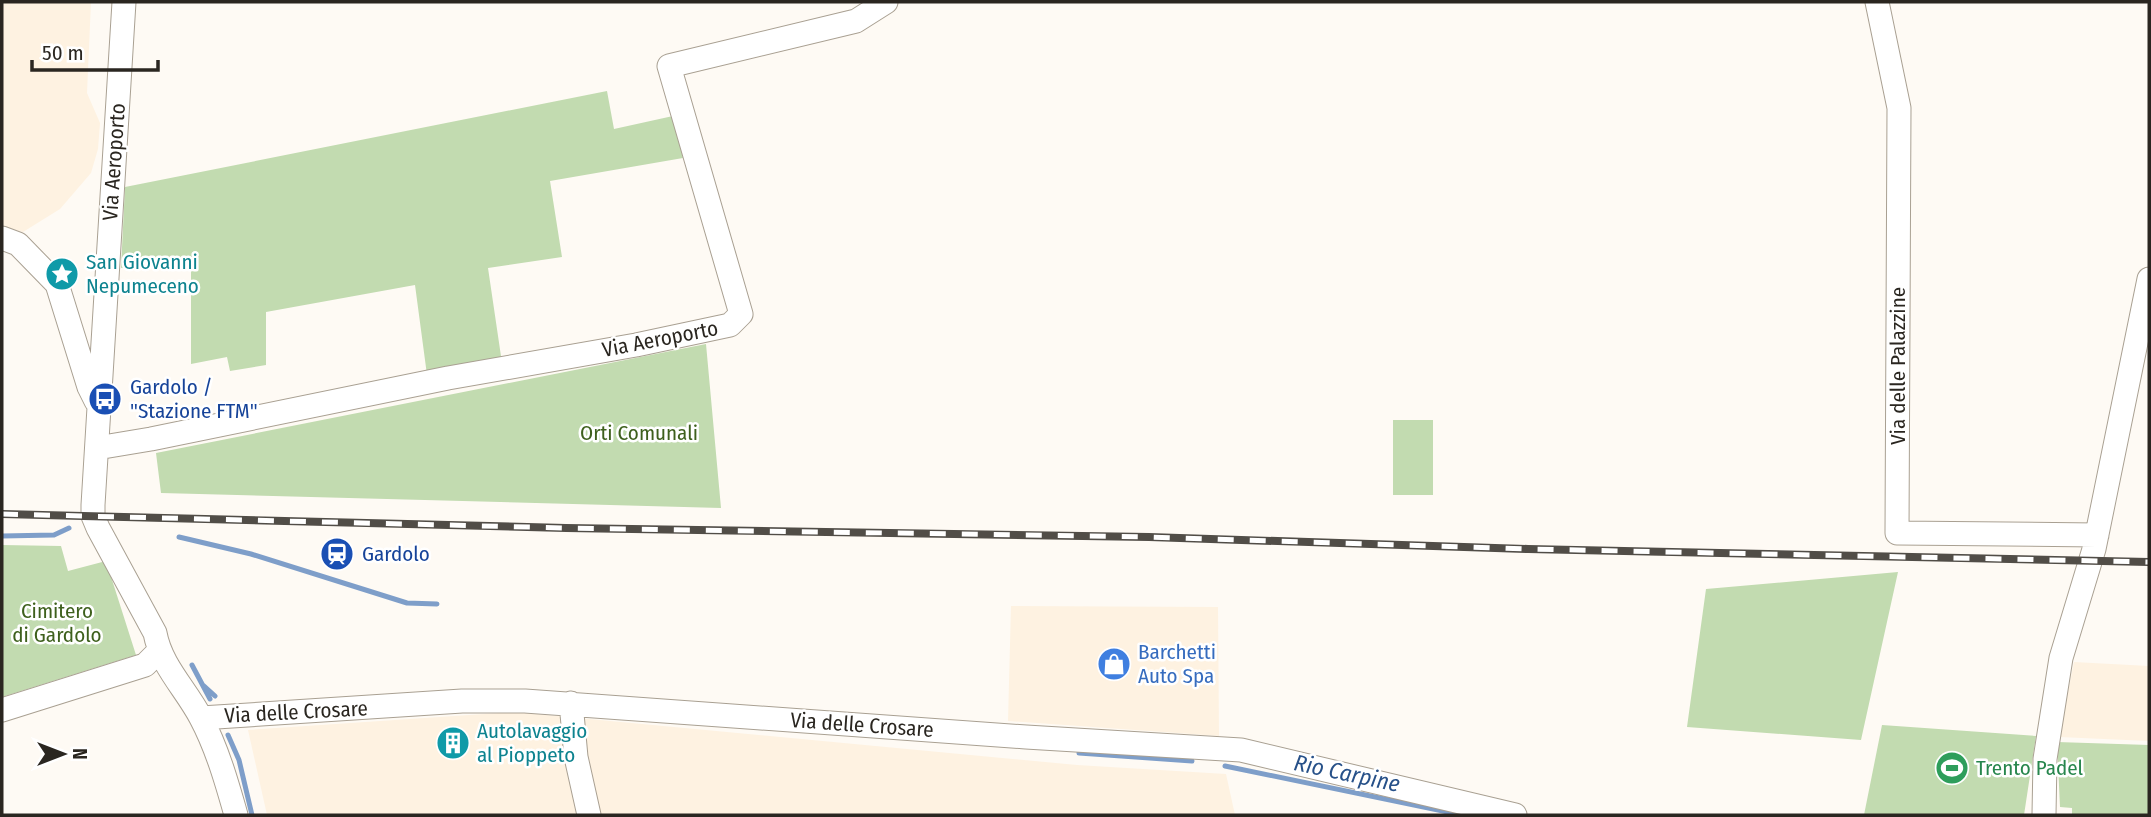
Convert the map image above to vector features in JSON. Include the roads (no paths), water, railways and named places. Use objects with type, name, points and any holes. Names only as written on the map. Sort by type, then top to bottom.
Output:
[{"type":"street","name":"Via Aeroporto","points":[[124,2],[93,516],[155,633],[158,652],[201,718],[228,786],[236,815]]},
{"type":"street","name":"Via Aeroporto","points":[[97,448],[730,325],[741,314],[669,66],[856,22],[886,2]]},
{"type":"street","name":"Via delle Palazzine","points":[[1877,2],[1899,108],[1897,533],[2097,535]]},
{"type":"street","points":[[2,238],[18,244],[57,284],[89,387],[99,407]]},
{"type":"street","points":[[2044,815],[2045,759],[2059,670],[2097,535],[2149,279]]},
{"type":"street","points":[[2,710],[145,665],[158,652]]},
{"type":"street","name":"Via delle Crosare","points":[[201,718],[462,701],[571,703],[1241,750],[1515,815]]},
{"type":"street","points":[[571,703],[576,757],[589,815]]},
{"type":"waterway","points":[[2,536],[54,535],[69,528]]},
{"type":"waterway","points":[[179,537],[251,554],[407,603],[437,604]]},
{"type":"waterway","name":"Rio Carpine","points":[[192,665],[210,699]]},
{"type":"waterway","name":"Rio Carpine","points":[[204,686],[215,696]]},
{"type":"waterway","points":[[228,735],[239,760],[252,815]]},
{"type":"waterway","name":"Rio Carpine","points":[[1079,753],[1192,761]]},
{"type":"waterway","name":"Rio Carpine","points":[[1225,766],[1462,815]]},
{"type":"railway","points":[[2,514],[566,528],[1149,537],[1528,549],[2149,562]]},
{"type":"place","name":"San Giovanni Nepumeceno","points":[[62,274]]},
{"type":"place","name":"Gardolo / \"Stazione FTM\"","points":[[105,399]]},
{"type":"place","name":"Gardolo","points":[[337,554]]},
{"type":"place","name":"Barchetti Auto Spa","points":[[1114,664]]},
{"type":"place","name":"Autolavaggio al Pioppeto","points":[[453,743]]},
{"type":"place","name":"Trento Padel","points":[[1952,768]]},
{"type":"park label","name":"Orti Comunali","points":[[639,433]]},
{"type":"park label","name":"Cimitero di Gardolo","points":[[57,623]]}]
